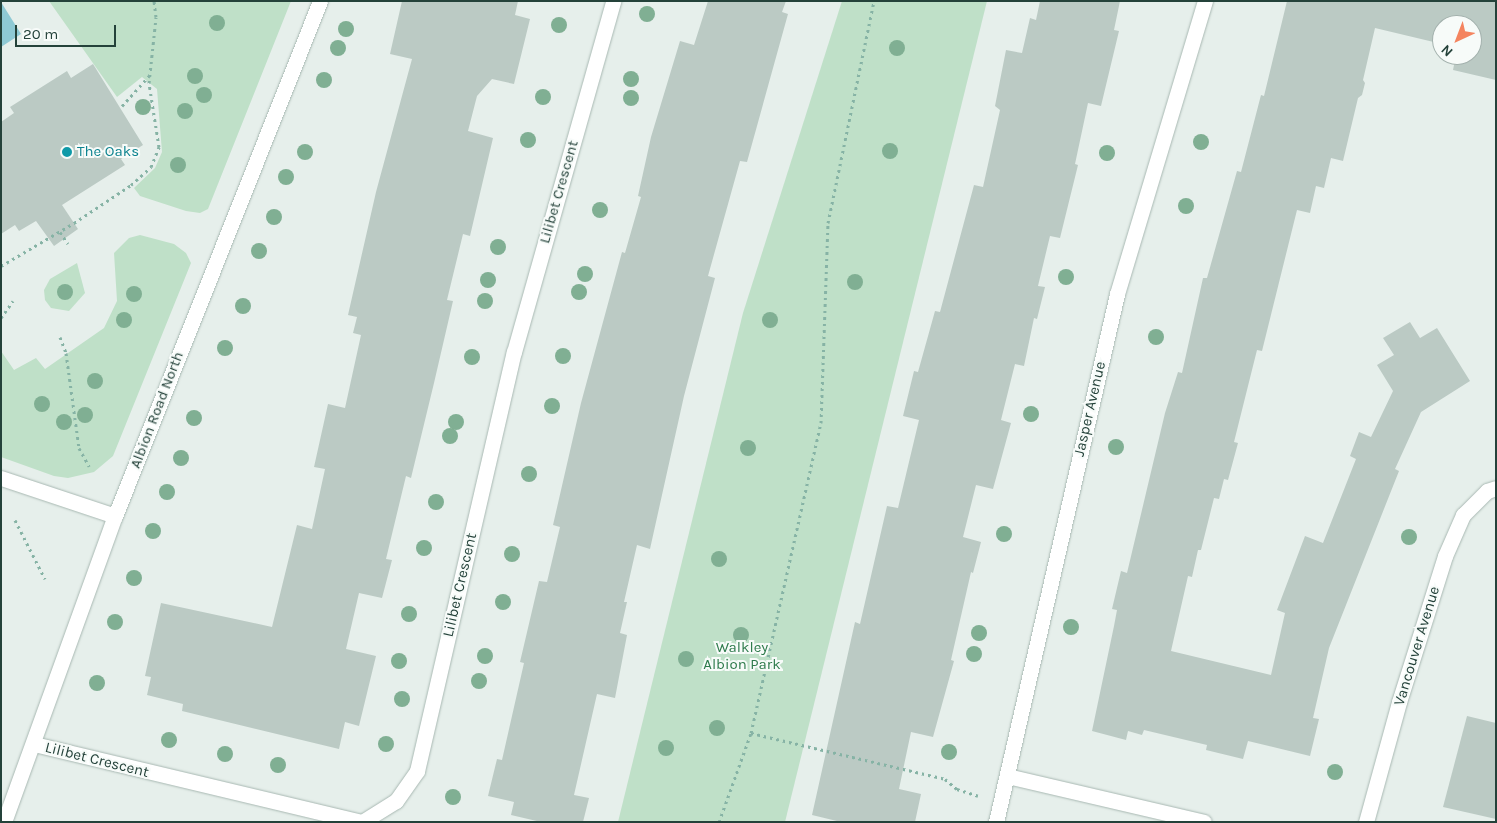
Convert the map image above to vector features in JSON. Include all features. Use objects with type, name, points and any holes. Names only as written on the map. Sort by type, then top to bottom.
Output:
[{"type":"street","name":"Albion Road North","points":[[4,822],[34,744],[115,516],[320,1]]},
{"type":"street","name":"Lilibet Crescent","points":[[34,744],[362,822],[396,801],[417,771],[514,352],[613,1]]},
{"type":"street","name":"Jasper Avenue","points":[[996,822],[1117,294],[1205,1]]},
{"type":"street","points":[[1,478],[115,516]]},
{"type":"street","name":"Vancouver Avenue","points":[[1366,822],[1399,702],[1445,556],[1463,514],[1487,491],[1496,488]]},
{"type":"street","points":[[1007,776],[1204,822]]},
{"type":"path","points":[[1,266],[60,232],[131,185],[150,167],[159,147],[150,74],[156,17],[154,1]]},
{"type":"path","points":[[719,822],[751,732],[821,424],[828,223],[874,1]]},
{"type":"path","points":[[122,106],[150,74]]},
{"type":"path","points":[[60,232],[68,244]]},
{"type":"path","points":[[1,318],[13,300]]},
{"type":"path","points":[[60,337],[66,353],[80,448],[89,466]]},
{"type":"path","points":[[15,520],[45,578]]},
{"type":"path","points":[[751,732],[944,779],[957,789],[1001,804]]},
{"type":"green space","points":[[49,1],[291,1],[208,209],[200,213],[186,211],[140,196],[134,188],[155,168],[162,152],[157,89],[142,77],[117,97]]},
{"type":"green space","name":"Walkley Albion Park","points":[[842,1],[987,1],[785,822],[618,822],[743,313]]},
{"type":"green space","points":[[140,235],[174,244],[186,253],[191,263],[113,456],[94,472],[68,478],[54,476],[1,457],[1,351],[14,370],[36,358],[45,369],[104,328],[117,301],[114,253],[129,238]]},
{"type":"green space","points":[[77,263],[85,293],[69,311],[51,308],[45,300],[44,290],[50,279]]},
{"type":"water","points":[[1,2],[21,34],[1,47]]},
{"type":"building","points":[[402,1],[518,1],[515,15],[530,19],[514,84],[492,79],[477,96],[468,131],[493,138],[470,236],[463,234],[447,300],[453,301],[411,478],[406,476],[386,559],[392,560],[382,598],[359,593],[346,649],[376,656],[359,726],[345,722],[339,749],[182,711],[183,704],[147,695],[151,677],[145,676],[161,603],[272,627],[297,525],[312,529],[325,469],[314,467],[328,404],[345,408],[361,335],[353,333],[357,317],[348,315],[376,192],[412,59],[390,54]]},
{"type":"building","points":[[708,1],[786,1],[782,12],[788,14],[747,162],[740,161],[708,276],[715,278],[684,396],[650,549],[637,545],[624,602],[627,602],[620,633],[627,635],[615,698],[597,694],[574,795],[589,798],[583,822],[541,822],[511,815],[514,802],[488,796],[497,759],[502,760],[524,663],[520,662],[539,581],[547,582],[560,527],[553,525],[581,403],[622,252],[625,253],[641,197],[638,196],[651,137],[680,41],[694,45]]},
{"type":"building","points":[[1040,1],[1120,1],[1114,30],[1119,31],[1101,106],[1088,103],[1075,164],[1078,165],[1060,238],[1050,236],[1038,286],[1045,287],[1037,319],[1034,318],[1024,366],[1015,364],[1001,420],[1011,423],[993,489],[976,485],[963,537],[981,542],[973,573],[971,572],[951,660],[954,661],[933,737],[911,732],[899,789],[921,794],[915,822],[841,822],[812,815],[855,622],[860,624],[887,506],[898,508],[919,420],[903,416],[914,371],[918,372],[935,311],[940,312],[974,185],[983,187],[1000,110],[995,106],[1006,50],[1022,53],[1030,18],[1036,20]]},
{"type":"building","points":[[1287,1],[1496,1],[1496,80],[1453,70],[1454,65],[1482,65],[1482,15],[1432,15],[1432,42],[1375,28],[1363,80],[1365,83],[1362,95],[1358,98],[1343,161],[1331,158],[1324,188],[1316,186],[1310,213],[1297,210],[1262,351],[1257,350],[1234,442],[1238,443],[1228,480],[1224,479],[1219,499],[1214,498],[1192,577],[1188,576],[1171,651],[1271,675],[1285,613],[1277,610],[1305,536],[1323,543],[1356,459],[1350,456],[1359,432],[1371,437],[1393,391],[1377,365],[1394,355],[1383,338],[1410,322],[1420,338],[1437,328],[1470,381],[1421,412],[1395,469],[1399,471],[1329,648],[1313,718],[1319,719],[1310,756],[1248,741],[1243,759],[1206,750],[1207,745],[1144,730],[1142,735],[1128,731],[1126,740],[1092,731],[1117,610],[1112,609],[1121,571],[1127,573],[1165,413],[1178,372],[1182,373],[1203,278],[1207,278],[1237,171],[1241,172],[1261,95],[1264,96]]},
{"type":"building","name":"The Oaks","points":[[93,64],[143,145],[121,159],[125,165],[62,205],[78,229],[54,246],[36,221],[19,231],[15,225],[1,234],[1,122],[14,113],[10,107],[67,71],[71,78]]},
{"type":"building","points":[[1467,716],[1496,723],[1496,819],[1443,807]]},
{"type":"place","name":"The Oaks","points":[[67,152]]}]
